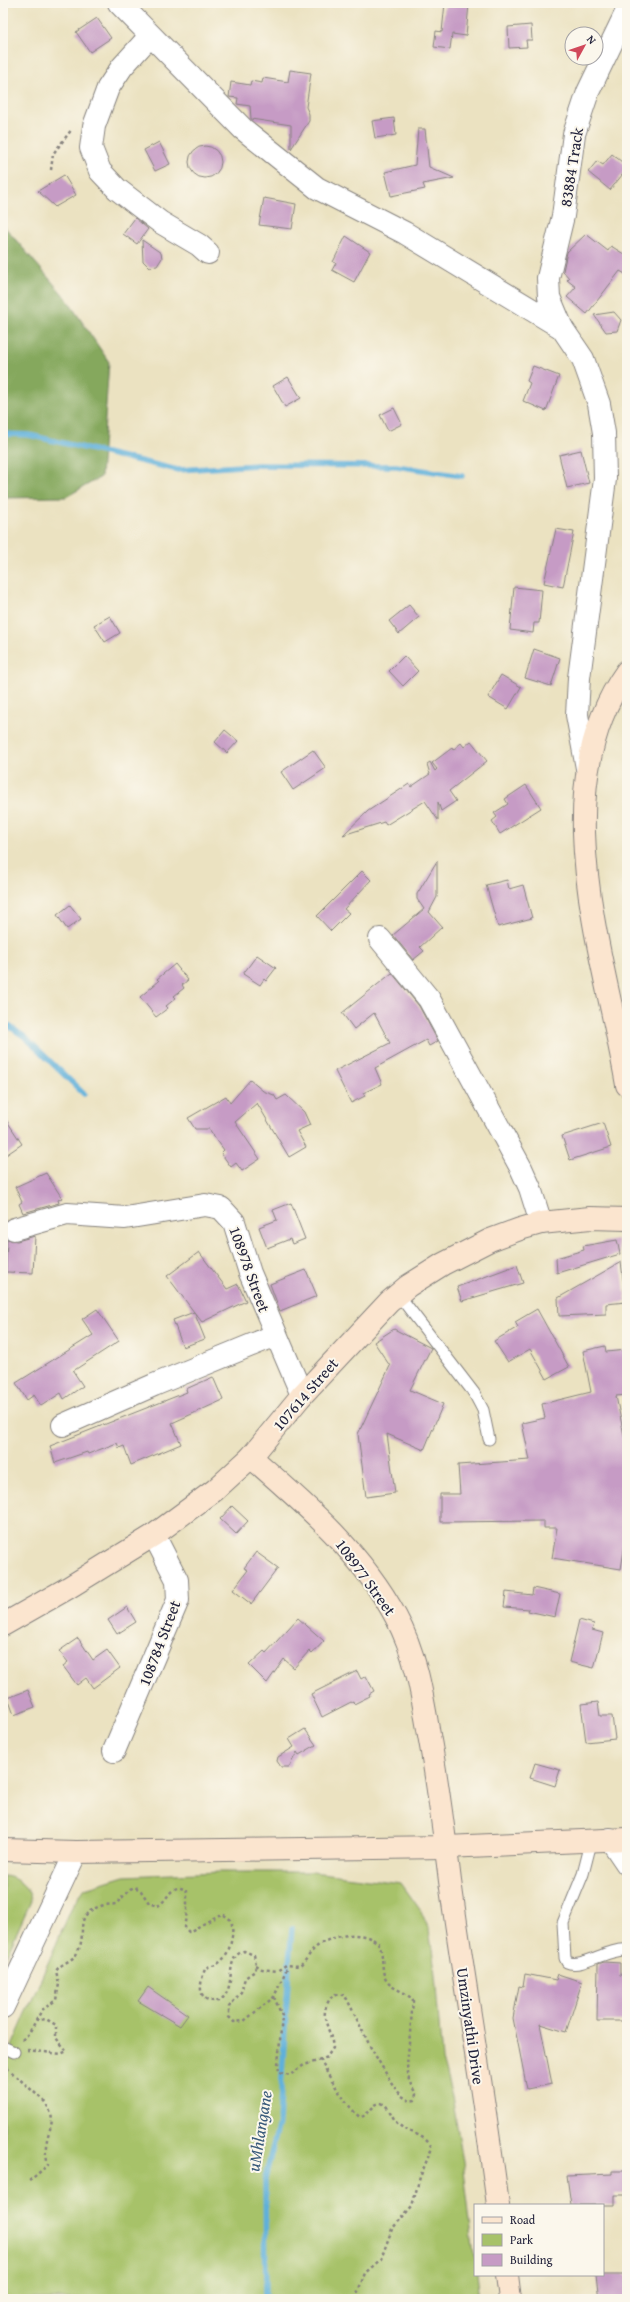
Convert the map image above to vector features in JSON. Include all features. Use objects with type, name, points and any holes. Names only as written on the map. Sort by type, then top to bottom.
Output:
[{"type":"street","points":[[119,3],[243,129],[317,188],[405,233],[562,328],[583,359],[593,384],[604,433],[605,479],[579,678],[577,716],[588,768]]},
{"type":"street","name":"83884 Track","points":[[562,328],[549,298],[548,278],[563,216],[574,134],[588,92],[627,11]]},
{"type":"street","points":[[150,36],[122,67],[108,88],[94,126],[91,148],[100,171],[117,189],[160,222],[198,245],[208,253]]},
{"type":"street","points":[[627,671],[607,705],[597,730],[588,768],[584,844],[588,885],[627,1085]]},
{"type":"street","points":[[380,939],[429,999],[521,1168],[530,1188],[541,1223]]},
{"type":"street","name":"108978 Street","points":[[14,1229],[67,1214],[125,1218],[205,1205],[221,1208],[234,1222],[250,1273],[302,1395]]},
{"type":"street","name":"107614 Street","points":[[3,1625],[68,1588],[154,1535],[215,1490],[251,1457],[302,1395],[398,1294],[442,1264],[490,1240],[541,1223],[590,1218],[627,1219]]},
{"type":"street","points":[[63,1425],[154,1385],[276,1335]]},
{"type":"street","name":"108977 Street","points":[[251,1457],[327,1526],[348,1548],[374,1582],[396,1618],[418,1671],[441,1801],[446,1847]]},
{"type":"street","name":"108784 Street","points":[[114,1751],[178,1600],[177,1580],[154,1535]]},
{"type":"street","points":[[3,1850],[76,1852],[446,1847],[609,1839],[627,1864]]},
{"type":"street","name":"Umzinyathi Drive","points":[[446,1847],[498,2204]]},
{"type":"street","points":[[3,2007],[76,1852]]},
{"type":"street","points":[[507,2276],[510,2299]]},
{"type":"lane","points":[[398,1294],[474,1393],[483,1410],[489,1439]]},
{"type":"lane","points":[[609,1839],[582,1874],[563,1923],[565,1958],[567,1962],[576,1965],[613,1950],[627,1950]]},
{"type":"lane","points":[[3,2047],[14,2052]]},
{"type":"path","points":[[3,2080],[14,2052],[37,2020],[42,2010],[49,2007],[56,2000],[59,1989],[56,1971],[76,1956],[83,1933],[81,1921],[100,1906],[116,1904],[130,1888],[135,1887],[141,1891],[149,1904],[157,1906],[161,1904],[170,1891],[180,1888],[187,1891],[187,1912],[184,1927],[189,1932],[219,1915],[224,1915],[231,1920],[232,1938],[224,1956],[217,1964],[207,1967],[201,1981],[201,1993],[207,1999],[219,2001],[224,1996],[231,1981],[232,1960],[239,1952],[244,1950],[251,1952],[256,1959],[255,1971],[245,1978],[241,1992],[230,2003],[229,2017],[234,2022],[244,2020],[274,1997],[288,1966]]},
{"type":"path","points":[[256,1965],[262,1968],[277,1971],[288,1966],[300,1966],[315,1948],[325,1942],[343,1936],[360,1934],[378,1943],[383,1955],[385,1978],[393,1988],[405,1992],[412,2002],[407,2065],[409,2081],[416,2094],[415,2100],[410,2101],[405,2098],[394,2087],[371,2048],[352,2006],[343,1995],[339,1994],[334,1994],[325,2008],[324,2016],[333,2048],[326,2057],[304,2065],[290,2075],[279,2072],[278,2064],[282,2041],[282,2016],[274,1997]]},
{"type":"path","points":[[14,2052],[34,2050],[61,2054],[67,2051],[56,2038],[56,2026],[46,2019],[37,2020]]},
{"type":"path","points":[[321,2060],[330,2079],[357,2115],[365,2116],[377,2104],[381,2103],[385,2105],[397,2122],[421,2135],[432,2148],[420,2177],[412,2206],[392,2229],[381,2259],[365,2274],[355,2299]]},
{"type":"path","points":[[7,2068],[44,2101],[48,2107],[53,2122],[45,2147],[48,2165],[28,2182]]},
{"type":"green space","points":[[3,225],[66,298],[109,362],[101,477],[66,497],[3,498]]},
{"type":"green space","points":[[221,1872],[312,1872],[401,1883],[421,1911],[429,1930],[434,1963],[442,2060],[452,2096],[463,2162],[474,2256],[474,2276],[476,2276],[479,2299],[3,2299],[3,2067],[73,1905],[85,1888],[124,1876]]},
{"type":"green space","points":[[3,1876],[13,1878],[22,1884],[26,1888],[31,1901],[3,1963]]},
{"type":"building","points":[[445,3],[469,4],[466,36],[452,34],[450,49],[434,47],[436,31],[442,32]]},
{"type":"building","points":[[97,18],[111,38],[90,52],[76,32]]},
{"type":"building","points":[[531,25],[532,40],[526,40],[527,47],[509,48],[508,27]]},
{"type":"building","points":[[290,70],[311,73],[306,107],[309,114],[309,121],[291,149],[291,125],[251,119],[250,106],[237,104],[238,98],[229,97],[231,82],[250,85],[251,81],[262,83],[263,78],[288,82]]},
{"type":"building","points":[[394,118],[396,135],[375,138],[372,121]]},
{"type":"building","points":[[418,129],[425,129],[429,167],[454,178],[423,184],[425,189],[391,196],[385,172],[415,165]]},
{"type":"building","points":[[159,142],[170,164],[155,171],[144,150]]},
{"type":"building","points":[[202,146],[208,146],[217,150],[221,162],[217,174],[208,178],[202,178],[193,174],[189,165],[189,159],[193,150]]},
{"type":"building","points":[[612,154],[627,166],[627,169],[610,190],[588,172],[597,161],[603,165]]},
{"type":"building","points":[[64,175],[76,195],[55,207],[38,191]]},
{"type":"building","points":[[264,198],[296,204],[292,229],[259,225]]},
{"type":"building","points":[[135,218],[148,229],[137,244],[123,234]]},
{"type":"building","points":[[586,234],[608,251],[611,246],[627,256],[627,275],[620,271],[587,314],[567,297],[576,287],[567,280],[569,278],[563,271],[567,252]]},
{"type":"building","points":[[346,236],[370,252],[354,282],[332,270],[336,263],[333,262]]},
{"type":"building","points":[[142,240],[161,253],[162,258],[157,266],[149,267],[143,261]]},
{"type":"building","points":[[614,312],[621,320],[617,331],[606,332],[594,315]]},
{"type":"building","points":[[533,366],[559,376],[546,411],[523,401],[530,383],[527,381]]},
{"type":"building","points":[[288,377],[301,398],[285,407],[273,386]]},
{"type":"building","points":[[394,408],[402,424],[388,431],[380,415]]},
{"type":"building","points":[[581,450],[589,483],[567,488],[559,455]]},
{"type":"building","points":[[556,529],[574,532],[563,587],[544,583]]},
{"type":"building","points":[[514,587],[542,590],[539,623],[534,623],[533,633],[510,630]]},
{"type":"building","points":[[409,605],[419,617],[399,634],[389,621]]},
{"type":"building","points":[[110,616],[120,633],[105,642],[94,625]]},
{"type":"building","points":[[534,649],[560,658],[551,686],[525,678]]},
{"type":"building","points":[[404,656],[418,671],[403,686],[389,671]]},
{"type":"building","points":[[501,675],[521,687],[508,709],[488,697]]},
{"type":"building","points":[[225,730],[238,741],[227,753],[215,742]]},
{"type":"building","points":[[471,741],[487,761],[449,791],[456,801],[441,811],[438,802],[438,820],[425,801],[386,825],[384,822],[343,835],[368,811],[409,784],[411,787],[430,774],[427,764],[430,762],[435,771],[437,769],[432,763],[452,748],[453,750],[461,743],[464,747]]},
{"type":"building","points":[[313,750],[326,768],[293,790],[281,772]]},
{"type":"building","points":[[526,785],[541,808],[500,834],[492,821],[497,817],[494,813],[508,804],[505,799]]},
{"type":"building","points":[[437,861],[437,897],[429,912],[442,927],[420,947],[424,951],[413,960],[393,935],[424,909],[417,899],[417,894]]},
{"type":"building","points":[[362,871],[371,880],[344,909],[349,913],[331,931],[317,916]]},
{"type":"building","points":[[507,880],[509,889],[523,885],[532,918],[498,927],[486,885]]},
{"type":"building","points":[[70,905],[81,919],[67,929],[57,915]]},
{"type":"building","points":[[257,955],[276,968],[266,981],[264,979],[260,985],[243,974]]},
{"type":"building","points":[[175,964],[188,980],[182,985],[184,988],[174,996],[176,998],[166,1006],[168,1008],[156,1017],[140,997],[159,981],[157,979]]},
{"type":"building","points":[[392,973],[419,1006],[438,1041],[429,1046],[426,1040],[375,1068],[382,1084],[363,1093],[365,1096],[351,1103],[335,1071],[390,1043],[374,1013],[354,1029],[342,1013]]},
{"type":"building","points":[[250,1080],[263,1091],[274,1095],[277,1100],[286,1095],[304,1112],[310,1125],[297,1131],[306,1147],[289,1157],[257,1103],[235,1122],[260,1159],[242,1171],[236,1163],[231,1167],[221,1153],[224,1150],[209,1129],[195,1129],[188,1118],[226,1096],[230,1103]]},
{"type":"building","points":[[3,1115],[22,1144],[3,1157]]},
{"type":"building","points":[[603,1123],[611,1147],[570,1160],[562,1136]]},
{"type":"building","points":[[46,1173],[62,1198],[58,1200],[59,1203],[23,1213],[19,1204],[22,1202],[15,1187]]},
{"type":"building","points":[[291,1203],[305,1239],[292,1244],[290,1239],[267,1248],[259,1227],[277,1220],[273,1210]]},
{"type":"building","points":[[35,1236],[33,1273],[6,1272],[7,1239],[17,1241]]},
{"type":"building","points":[[617,1240],[620,1254],[557,1273],[556,1258],[584,1250],[583,1246]]},
{"type":"building","points":[[199,1252],[227,1289],[238,1284],[246,1301],[202,1322],[167,1276]]},
{"type":"building","points":[[621,1262],[626,1302],[606,1304],[606,1314],[559,1316],[558,1298]]},
{"type":"building","points":[[517,1265],[523,1283],[462,1301],[457,1287]]},
{"type":"building","points":[[306,1270],[317,1296],[280,1311],[270,1284]]},
{"type":"building","points":[[97,1309],[119,1341],[73,1371],[83,1386],[64,1399],[61,1393],[41,1406],[34,1395],[27,1400],[16,1383],[93,1335],[82,1319]]},
{"type":"building","points":[[537,1309],[569,1367],[547,1379],[530,1349],[508,1362],[494,1341],[518,1327],[515,1322]]},
{"type":"building","points":[[194,1312],[205,1339],[183,1347],[173,1320]]},
{"type":"building","points":[[394,1329],[431,1348],[410,1390],[443,1404],[424,1450],[387,1434],[395,1493],[366,1497],[358,1434],[390,1366],[374,1342]]},
{"type":"building","points":[[605,1346],[606,1352],[627,1350],[627,1395],[616,1396],[627,1450],[627,1544],[625,1544],[621,1569],[552,1558],[557,1528],[544,1528],[544,1521],[440,1522],[440,1494],[460,1494],[458,1465],[530,1460],[522,1423],[545,1418],[542,1404],[591,1392],[583,1351]]},
{"type":"building","points":[[213,1377],[223,1400],[172,1423],[181,1444],[131,1465],[124,1446],[119,1448],[117,1443],[88,1454],[87,1452],[55,1463],[50,1446],[187,1392],[186,1389]]},
{"type":"building","points":[[232,1506],[248,1521],[236,1534],[220,1519]]},
{"type":"building","points":[[256,1552],[278,1568],[251,1604],[233,1590],[248,1570],[244,1568]]},
{"type":"building","points":[[533,1588],[560,1594],[555,1617],[528,1611],[529,1609],[504,1607],[506,1592],[532,1595]]},
{"type":"building","points":[[127,1607],[136,1622],[117,1634],[108,1620]]},
{"type":"building","points":[[298,1618],[324,1641],[312,1654],[309,1651],[294,1668],[284,1659],[267,1683],[249,1665],[264,1651],[266,1653]]},
{"type":"building","points":[[579,1620],[594,1624],[592,1630],[603,1633],[594,1668],[569,1662]]},
{"type":"building","points":[[78,1638],[93,1660],[107,1650],[120,1668],[93,1688],[86,1678],[77,1685],[63,1666],[68,1662],[59,1651]]},
{"type":"building","points":[[357,1671],[361,1679],[366,1676],[374,1691],[369,1694],[370,1696],[354,1704],[353,1701],[322,1717],[311,1694]]},
{"type":"building","points":[[28,1690],[35,1707],[14,1715],[8,1698]]},
{"type":"building","points":[[598,1702],[600,1716],[612,1716],[615,1739],[586,1742],[581,1704]]},
{"type":"building","points":[[305,1729],[316,1745],[299,1755],[297,1752],[289,1767],[281,1767],[277,1761],[278,1757],[294,1747],[289,1739]]},
{"type":"building","points":[[535,1763],[560,1770],[555,1786],[530,1778]]},
{"type":"building","points":[[604,1962],[620,1963],[620,1975],[627,1975],[627,2021],[597,2021],[598,1964]]},
{"type":"building","points":[[525,1974],[556,1980],[558,1974],[582,1982],[566,2032],[540,2024],[552,2084],[527,2089],[513,2018],[519,1986],[523,1987]]},
{"type":"building","points":[[148,1987],[188,2015],[180,2026],[138,2001]]},
{"type":"building","points":[[612,2171],[627,2171],[627,2195],[615,2195],[615,2205],[571,2204],[567,2176],[612,2174]]},
{"type":"building","points":[[627,2275],[627,2299],[599,2299],[596,2276]]},
{"type":"waterway","points":[[3,434],[29,435],[178,470],[258,465],[396,466],[462,476]]},
{"type":"waterway","points":[[3,1022],[25,1037],[84,1094]]},
{"type":"waterway","name":"uMhlangane","points":[[289,1962],[292,1928]]},
{"type":"waterway","name":"uMhlangane","points":[[266,2299],[265,2178],[279,2123],[289,1967]]}]
